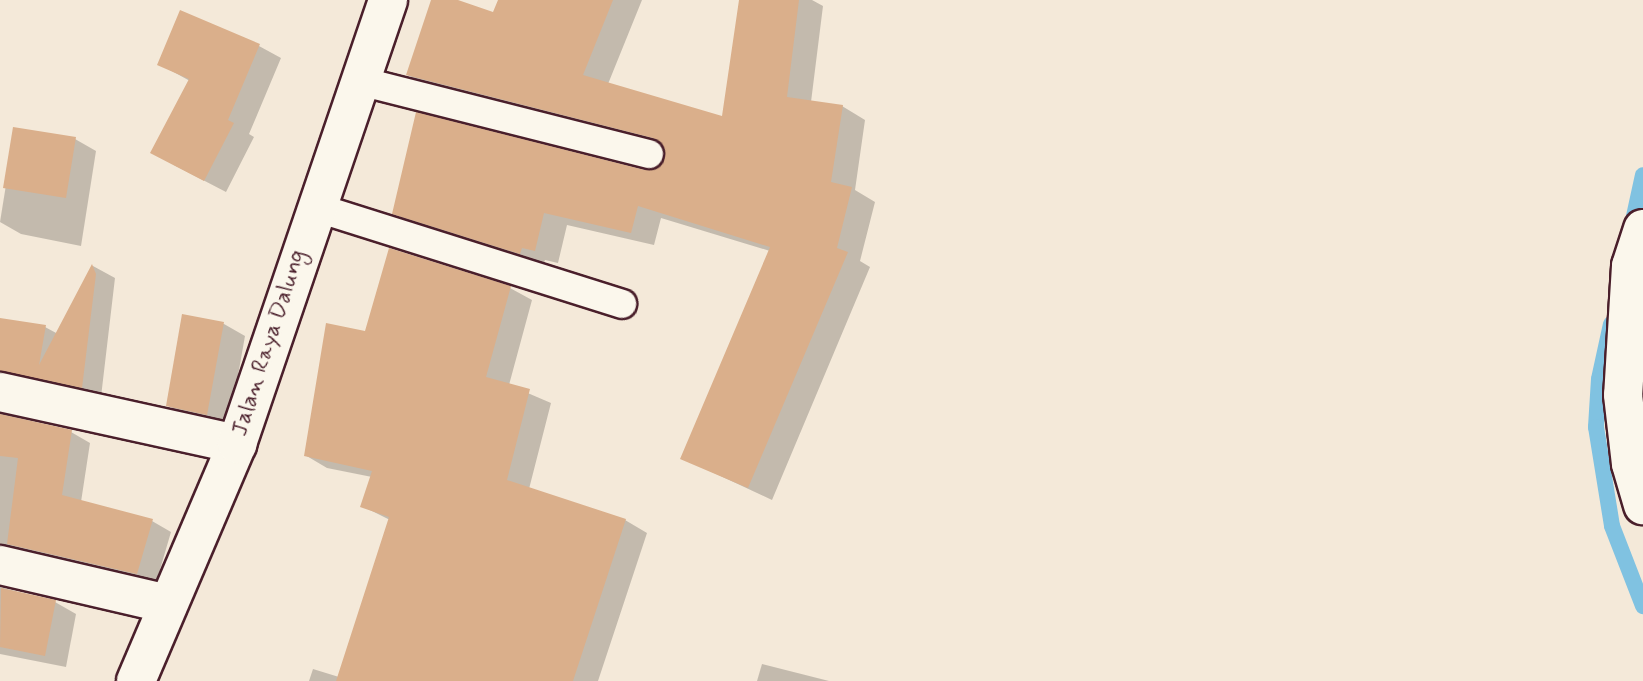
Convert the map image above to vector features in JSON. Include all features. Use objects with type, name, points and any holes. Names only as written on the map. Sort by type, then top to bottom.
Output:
[{"type":"main road","name":"Jalan Raya Dalung","points":[[136,681],[237,444],[315,207],[388,0]]},
{"type":"main road","points":[[1643,229],[1631,266],[1623,395],[1630,464],[1643,503]]},
{"type":"main road","points":[[0,392],[237,444]]},
{"type":"main road","points":[[0,565],[167,604]]},
{"type":"lane","points":[[360,81],[649,154]]},
{"type":"lane","points":[[315,207],[622,304]]},
{"type":"building","points":[[431,0],[458,0],[493,12],[498,0],[613,0],[583,75],[722,116],[739,0],[799,0],[787,97],[843,105],[831,182],[852,187],[837,248],[848,252],[748,488],[680,459],[770,247],[638,206],[631,233],[544,213],[535,251],[522,248],[520,254],[392,214],[416,112],[645,170],[660,166],[665,157],[661,143],[653,138],[406,75]]},
{"type":"building","points":[[180,10],[260,44],[228,120],[234,123],[204,181],[150,153],[189,79],[157,65]]},
{"type":"building","points":[[13,127],[76,137],[66,198],[3,188]]},
{"type":"building","points":[[389,248],[511,286],[486,377],[530,389],[507,480],[626,519],[573,681],[336,681],[389,517],[360,507],[372,471],[304,456],[326,323],[365,331]]},
{"type":"building","points":[[92,264],[96,274],[82,388],[0,371],[0,318],[46,325],[39,365]]},
{"type":"building","points":[[182,314],[224,322],[207,415],[166,406]]},
{"type":"building","points":[[0,414],[72,430],[62,495],[153,519],[137,574],[7,544],[18,458],[0,456]]},
{"type":"building","points":[[1,588],[56,600],[45,656],[0,647]]},
{"type":"waterway","points":[[1631,230],[1643,175]]},
{"type":"waterway","points":[[1611,324],[1599,379],[1596,427],[1612,526],[1643,606]]}]
